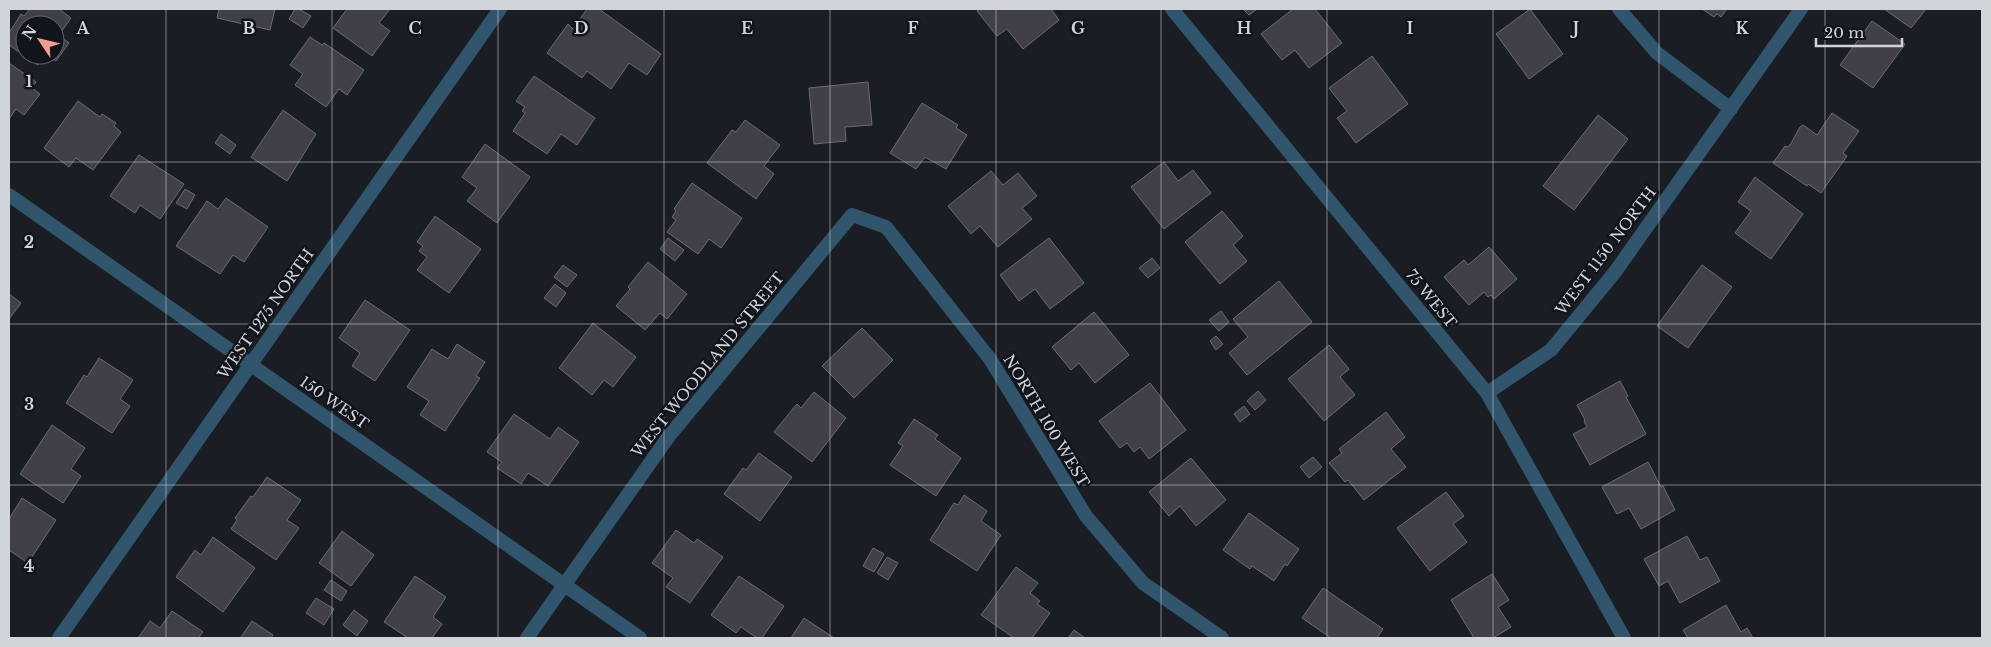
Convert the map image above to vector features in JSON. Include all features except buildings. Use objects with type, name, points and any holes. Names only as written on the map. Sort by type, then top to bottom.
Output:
[{"type":"street","name":"WEST 1275 NORTH","points":[[59,638],[500,9]]},
{"type":"street","name":"75 WEST","points":[[1172,9],[1487,393],[1624,638]]},
{"type":"street","points":[[1618,9],[1657,53],[1730,108]]},
{"type":"street","name":"WEST 1150 NORTH","points":[[1487,393],[1550,350],[1615,272],[1801,9]]},
{"type":"street","name":"150 WEST","points":[[9,195],[640,638]]},
{"type":"street","name":"WEST WOODLAND STREET","points":[[526,638],[669,436],[852,215]]},
{"type":"street","name":"NORTH 100 WEST","points":[[852,215],[886,227],[990,359],[1086,516],[1143,583],[1222,638]]}]
